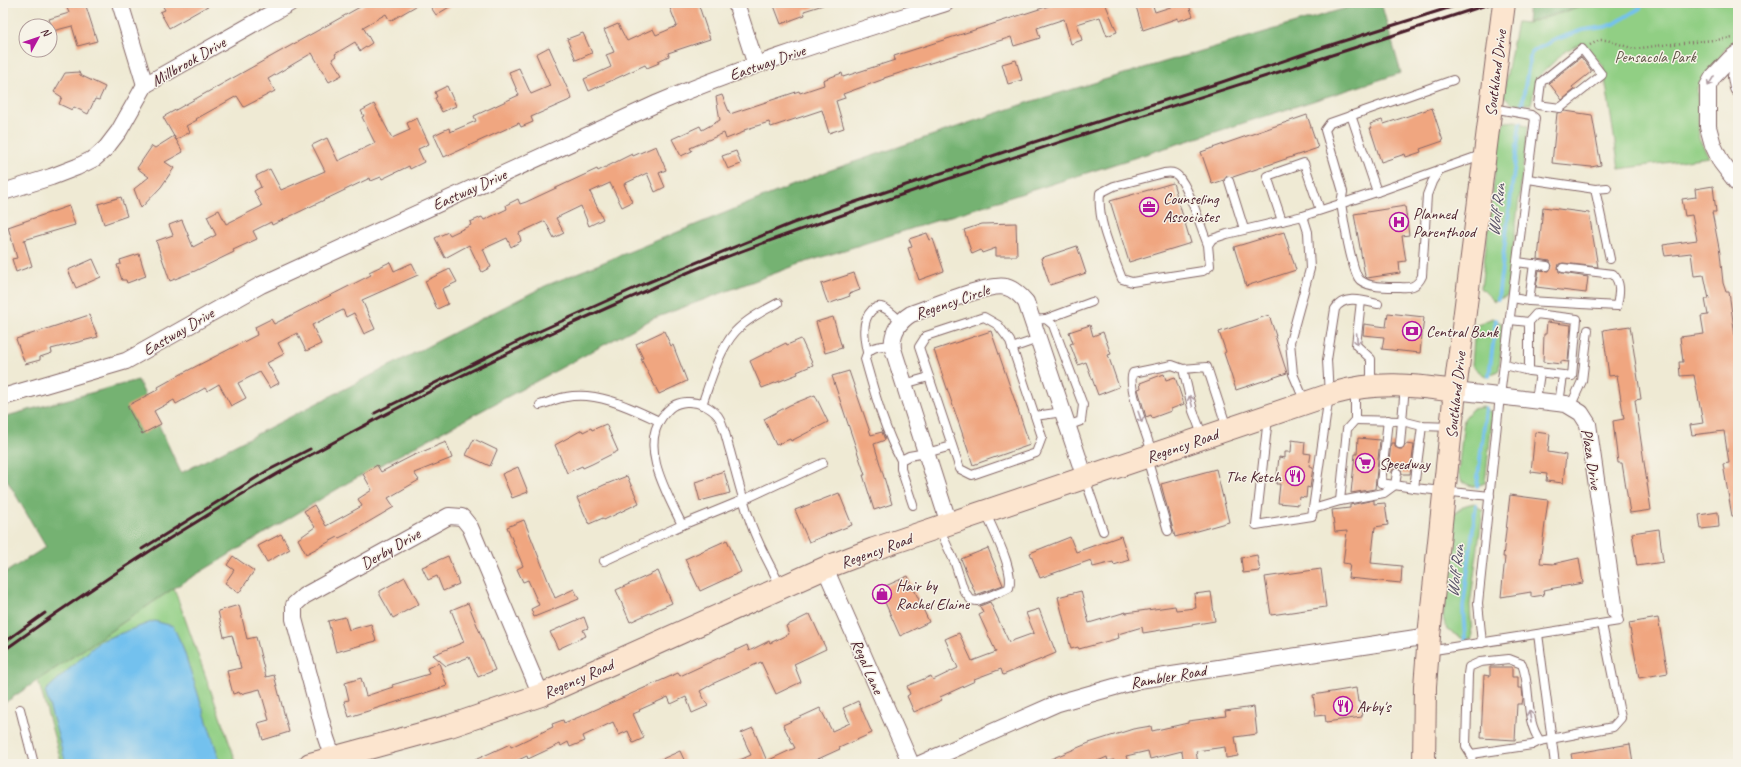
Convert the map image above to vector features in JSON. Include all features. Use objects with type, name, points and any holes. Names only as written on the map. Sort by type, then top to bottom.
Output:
[{"type":"street","points":[[120,3],[145,85]]},
{"type":"street","name":"Millbrook Drive","points":[[3,192],[77,167],[102,153],[119,131],[145,85],[290,3]]},
{"type":"street","points":[[736,3],[756,65]]},
{"type":"street","name":"Eastway Drive","points":[[3,397],[126,361],[235,299],[294,269],[699,85],[946,3]]},
{"type":"street","name":"Southland Drive","points":[[1424,764],[1428,644],[1455,391],[1504,3]]},
{"type":"street","points":[[1738,53],[1730,59],[1713,77],[1708,86],[1708,127],[1713,145],[1721,162],[1738,184]]},
{"type":"street","points":[[1738,66],[1736,77],[1738,88]]},
{"type":"street","name":"Regency Circle","points":[[892,345],[896,328],[910,314],[997,286],[1006,287],[1022,297],[1039,319],[1038,339],[1084,478]]},
{"type":"street","points":[[892,345],[926,453],[944,525]]},
{"type":"street","name":"Regency Road","points":[[310,764],[333,761],[450,726],[541,695],[825,568],[874,549],[1329,395],[1363,387],[1405,385],[1455,391]]},
{"type":"street","points":[[1455,391],[1565,404]]},
{"type":"street","name":"Plaza Drive","points":[[1565,404],[1581,413],[1588,424],[1615,611]]},
{"type":"street","name":"Derby Drive","points":[[333,761],[294,619],[294,605],[304,596],[440,519],[449,516],[462,517],[470,527],[541,695]]},
{"type":"street","name":"Regal Lane","points":[[825,568],[911,764]]},
{"type":"street","name":"Rambler Road","points":[[920,764],[1058,703],[1139,680],[1428,644]]},
{"type":"lane","points":[[1482,643],[1478,603],[1500,396],[1535,118],[1541,82],[1582,49],[1602,75],[1560,108],[1538,106]]},
{"type":"lane","points":[[1440,169],[1432,182],[1428,196],[1422,276],[1418,284],[1411,287],[1364,283],[1358,277],[1341,203],[1343,192],[1325,130],[1330,123],[1453,80]]},
{"type":"lane","points":[[1491,108],[1531,115],[1535,118]]},
{"type":"lane","points":[[1351,115],[1377,192]]},
{"type":"lane","points":[[1208,246],[1186,188],[1178,175],[1170,172],[1164,173],[1114,186],[1100,193],[1100,213],[1108,242],[1122,278],[1132,282],[1203,271],[1210,266],[1208,246],[1212,239],[1244,229],[1303,216],[1377,192],[1484,154]]},
{"type":"lane","points":[[1282,220],[1267,176],[1304,163],[1320,210]]},
{"type":"lane","points":[[1528,179],[1595,189],[1607,188]]},
{"type":"lane","points":[[1229,181],[1244,229]]},
{"type":"lane","points":[[1595,189],[1610,259]]},
{"type":"lane","points":[[1303,216],[1308,232],[1310,269],[1290,342],[1293,374],[1306,403]]},
{"type":"lane","points":[[1517,262],[1547,266]]},
{"type":"lane","points":[[1529,301],[1534,264]]},
{"type":"lane","points":[[1513,298],[1529,301],[1617,306],[1620,288],[1618,280],[1613,274],[1563,268]]},
{"type":"lane","points":[[1268,416],[1256,525],[1312,516],[1329,395],[1326,360],[1335,309],[1340,303],[1348,299],[1378,304]]},
{"type":"lane","points":[[1340,501],[1348,429],[1354,420],[1371,359],[1356,345],[1361,301]]},
{"type":"lane","points":[[1039,319],[1092,302]]},
{"type":"lane","points":[[702,405],[711,379],[729,339],[745,323],[778,303]]},
{"type":"lane","points":[[901,322],[887,310],[880,307],[875,308],[869,314],[864,327],[867,352],[865,359],[879,406],[894,447],[902,460],[900,468],[913,505]]},
{"type":"lane","points":[[1505,365],[1529,371],[1540,373],[1572,376],[1577,319],[1536,314],[1529,322],[1529,371]]},
{"type":"lane","points":[[984,317],[998,325],[1010,341],[1012,348],[1042,437],[1036,453],[972,475],[960,469],[919,347],[926,336],[984,317]]},
{"type":"lane","points":[[1034,416],[1081,421],[1083,406],[1053,325],[1039,319]]},
{"type":"lane","points":[[1510,320],[1529,322]]},
{"type":"lane","points":[[1565,404],[1582,382],[1588,330]]},
{"type":"lane","points":[[1012,348],[1038,339]]},
{"type":"lane","points":[[867,352],[871,348],[892,345]]},
{"type":"lane","points":[[1168,531],[1130,377],[1133,373],[1172,365],[1183,369],[1207,367],[1227,430]]},
{"type":"lane","points":[[1183,369],[1193,411],[1203,438]]},
{"type":"lane","points":[[1536,400],[1540,373]]},
{"type":"lane","points":[[1563,376],[1565,404]]},
{"type":"lane","points":[[904,384],[929,377]]},
{"type":"lane","points":[[1400,444],[1405,385]]},
{"type":"lane","points":[[540,406],[567,397],[588,396],[633,409],[659,421]]},
{"type":"lane","points":[[682,525],[660,475],[652,452],[654,434],[659,421],[670,406],[685,402],[697,402],[719,416],[727,438],[750,520],[781,588]]},
{"type":"lane","points":[[1354,420],[1402,421],[1422,426],[1452,428]]},
{"type":"lane","points":[[1388,420],[1381,483],[1490,496]]},
{"type":"lane","points":[[1414,488],[1422,426]]},
{"type":"lane","points":[[902,460],[909,456],[952,446]]},
{"type":"lane","points":[[604,561],[682,525],[744,500],[822,463]]},
{"type":"lane","points":[[1313,509],[1340,501],[1384,494],[1395,485],[1397,473]]},
{"type":"lane","points":[[1084,478],[1103,531]]},
{"type":"lane","points":[[944,525],[964,591],[971,600],[977,601],[1009,588],[1011,582],[1006,561],[986,511]]},
{"type":"lane","points":[[1428,644],[1482,643],[1619,621],[1615,611]]},
{"type":"lane","points":[[1471,754],[1532,745],[1552,738],[1613,727],[1621,718],[1602,624]]},
{"type":"lane","points":[[1538,634],[1555,764]]},
{"type":"lane","points":[[1472,764],[1471,754],[1466,746],[1467,680],[1469,667],[1480,662],[1509,659],[1522,664],[1526,675],[1533,732],[1540,741]]},
{"type":"lane","points":[[20,708],[34,764]]},
{"type":"path","points":[[1582,49],[1600,40],[1606,40],[1634,49],[1734,38],[1738,40]]},
{"type":"green space","points":[[1363,3],[1381,3],[1401,73],[797,265],[652,319],[349,482],[174,588],[3,704],[3,574],[46,547],[3,473],[3,417],[138,380],[181,473],[545,286],[828,171],[1033,101]]},
{"type":"green space","points":[[1529,3],[1594,3],[1527,23]]},
{"type":"green space","name":"Pensacola Park","points":[[1594,3],[1736,3],[1738,14],[1738,40],[1726,48],[1697,88],[1699,139],[1709,157],[1619,169],[1603,65],[1582,43],[1565,51],[1537,78],[1531,104],[1513,104],[1503,95],[1517,22],[1527,23]]},
{"type":"green space","points":[[1516,121],[1528,126],[1507,296],[1494,301],[1481,288],[1500,130],[1505,122]]},
{"type":"green space","points":[[1493,318],[1503,324],[1499,370],[1485,377],[1472,365],[1475,325]]},
{"type":"green space","points":[[1483,407],[1493,413],[1485,483],[1474,487],[1462,482],[1458,473],[1464,419],[1472,409]]},
{"type":"green space","points":[[1474,503],[1483,511],[1470,605],[1472,638],[1465,640],[1447,630],[1443,618],[1454,513],[1466,505]]},
{"type":"green space","points":[[174,588],[237,764],[62,764],[38,680]]},
{"type":"water","points":[[154,621],[173,626],[182,645],[221,764],[66,764],[45,691],[100,641]]},
{"type":"building","points":[[65,3],[85,3],[97,41],[78,46],[72,26],[58,30],[58,18],[52,18],[69,13]]},
{"type":"building","points":[[161,3],[213,3],[169,28],[160,12],[165,10]]},
{"type":"building","points":[[367,3],[421,3],[390,21],[386,14],[363,27],[372,43],[360,51],[355,42],[335,54],[336,56],[332,59],[342,75],[329,82],[312,53],[268,79],[275,91],[244,107],[237,96],[186,126],[190,132],[176,140],[163,117]]},
{"type":"building","points":[[428,3],[456,3],[436,15]]},
{"type":"building","points":[[668,3],[698,3],[710,39],[668,53],[669,56],[658,61],[659,63],[647,68],[645,65],[589,91],[584,79],[611,67],[606,55],[614,52],[604,30],[618,24],[627,41],[653,29],[656,35],[677,26]]},
{"type":"building","points":[[773,3],[823,3],[823,5],[804,11],[805,15],[781,24]]},
{"type":"building","points":[[1058,3],[1105,3],[1117,32],[1107,36],[1100,17],[1077,24],[1082,40],[1071,44],[1064,19],[1037,28],[1040,38],[1014,46],[1011,37],[884,78],[843,94],[845,98],[836,101],[844,128],[829,133],[822,110],[771,127],[769,122],[744,130],[744,132],[726,139],[724,133],[690,148],[692,151],[681,156],[672,139],[700,126],[702,130],[720,120],[716,97],[722,95],[730,114],[799,91],[800,93],[824,85],[823,80],[842,73],[843,77],[895,60],[894,56]]},
{"type":"building","points":[[1135,3],[1152,3],[1155,12],[1183,3],[1188,3],[1193,16],[1178,21],[1178,18],[1143,30]]},
{"type":"building","points":[[583,33],[592,53],[576,60],[567,39]]},
{"type":"building","points":[[549,47],[572,99],[531,117],[533,122],[521,127],[519,123],[444,157],[434,135],[449,128],[450,132],[476,121],[474,116],[519,95],[509,72],[519,68],[531,94],[550,86],[536,54]]},
{"type":"building","points":[[1581,57],[1591,72],[1572,87],[1574,90],[1562,100],[1549,83]]},
{"type":"building","points":[[1016,60],[1022,80],[1008,84],[1002,64]]},
{"type":"building","points":[[79,72],[80,75],[105,87],[99,100],[95,99],[88,114],[74,107],[72,110],[59,104],[62,97],[54,92],[65,73]]},
{"type":"building","points":[[447,86],[456,106],[442,112],[435,98],[437,97],[435,92]]},
{"type":"building","points":[[374,104],[392,138],[410,130],[407,123],[417,118],[429,144],[418,149],[424,162],[410,169],[409,166],[382,179],[381,177],[371,181],[370,178],[272,225],[271,222],[253,231],[257,239],[233,250],[234,252],[195,271],[170,281],[156,241],[173,235],[169,225],[182,220],[193,247],[216,235],[207,216],[219,210],[226,224],[262,206],[254,191],[261,187],[256,176],[270,169],[281,190],[325,171],[312,145],[327,138],[338,161],[375,143],[362,117],[364,116],[361,111]]},
{"type":"building","points":[[1432,108],[1443,141],[1420,149],[1421,152],[1406,157],[1405,154],[1381,162],[1370,124],[1382,120],[1384,124]]},
{"type":"building","points":[[1565,111],[1592,115],[1601,165],[1591,167],[1552,163],[1557,113]]},
{"type":"building","points":[[1307,115],[1318,148],[1233,177],[1227,176],[1224,180],[1212,184],[1201,152]]},
{"type":"building","points":[[174,136],[183,152],[165,162],[174,168],[161,187],[141,208],[134,189],[149,177],[137,168],[152,146],[155,148]]},
{"type":"building","points":[[656,146],[666,170],[659,173],[665,187],[655,192],[647,173],[624,184],[632,202],[622,207],[610,183],[590,192],[603,219],[589,226],[581,206],[556,218],[564,233],[554,238],[545,221],[519,233],[521,241],[511,247],[507,238],[483,249],[491,267],[482,272],[469,245],[445,258],[435,238],[448,232],[450,235],[471,225],[470,222],[482,217],[484,220],[507,209],[506,205],[518,199],[520,204],[526,202],[597,169],[598,171],[632,154],[633,156]]},
{"type":"building","points":[[736,151],[741,164],[728,169],[722,156]]},
{"type":"building","points":[[1173,183],[1191,243],[1129,262],[1110,201]]},
{"type":"building","points":[[1713,186],[1716,212],[1712,212],[1720,253],[1723,283],[1726,292],[1729,292],[1736,343],[1738,343],[1738,516],[1732,516],[1723,464],[1729,463],[1724,431],[1692,435],[1690,425],[1703,423],[1694,375],[1680,376],[1679,362],[1683,362],[1680,337],[1704,334],[1701,316],[1708,315],[1705,299],[1709,299],[1704,275],[1694,276],[1691,253],[1665,256],[1663,245],[1697,240],[1692,215],[1685,216],[1682,199],[1696,197],[1695,189]]},
{"type":"building","points":[[121,197],[127,216],[104,224],[98,204]]},
{"type":"building","points":[[69,206],[75,225],[24,240],[32,266],[16,272],[12,259],[17,258],[8,227]]},
{"type":"building","points":[[1405,206],[1409,235],[1402,236],[1406,261],[1399,262],[1400,273],[1367,278],[1365,276],[1354,214]]},
{"type":"building","points":[[1543,207],[1589,213],[1598,267],[1563,263],[1559,264],[1558,268],[1559,272],[1562,273],[1588,277],[1586,293],[1536,287],[1539,270],[1549,271],[1552,266],[1550,261],[1538,259]]},
{"type":"building","points":[[1016,223],[1017,256],[996,256],[996,248],[982,253],[981,250],[972,254],[964,230],[982,224]]},
{"type":"building","points":[[1284,232],[1296,270],[1246,286],[1234,247]]},
{"type":"building","points":[[927,233],[930,240],[933,239],[944,271],[919,280],[908,248],[912,247],[909,239]]},
{"type":"building","points":[[1077,246],[1086,273],[1050,285],[1041,258]]},
{"type":"building","points":[[139,254],[146,276],[127,283],[126,280],[122,280],[117,265],[121,264],[120,260]]},
{"type":"building","points":[[93,259],[101,277],[76,288],[68,270]]},
{"type":"building","points":[[390,262],[394,271],[412,263],[418,275],[362,300],[375,329],[364,334],[354,313],[346,317],[343,310],[312,325],[321,344],[306,351],[297,333],[278,343],[284,354],[267,363],[279,383],[270,388],[260,372],[238,383],[246,398],[231,406],[219,384],[207,391],[205,388],[176,404],[174,400],[154,411],[161,424],[142,434],[127,406],[159,389],[158,387],[185,372],[257,335],[255,327],[271,319],[274,324],[371,275],[369,272]]},
{"type":"building","points":[[450,269],[457,282],[442,289],[448,304],[437,309],[425,281]]},
{"type":"building","points":[[854,273],[860,290],[849,294],[850,296],[828,304],[821,284]]},
{"type":"building","points":[[1388,313],[1424,317],[1420,353],[1382,349],[1384,337],[1363,335],[1364,324],[1386,327]]},
{"type":"building","points":[[89,315],[98,337],[51,349],[52,353],[40,357],[40,360],[25,364],[16,339]]},
{"type":"building","points":[[1269,315],[1287,373],[1236,390],[1219,332]]},
{"type":"building","points":[[833,317],[842,348],[825,353],[816,322]]},
{"type":"building","points":[[1547,322],[1571,325],[1568,362],[1561,361],[1561,364],[1543,362],[1544,334],[1546,334]]},
{"type":"building","points":[[1090,325],[1093,336],[1103,332],[1111,354],[1108,355],[1119,387],[1098,395],[1086,362],[1078,365],[1070,344],[1073,343],[1069,332]]},
{"type":"building","points":[[1630,326],[1641,399],[1635,400],[1651,510],[1630,513],[1622,463],[1618,463],[1613,421],[1624,419],[1617,375],[1609,376],[1603,330]]},
{"type":"building","points":[[664,331],[671,346],[673,345],[687,381],[659,394],[641,359],[643,358],[636,344]]},
{"type":"building","points":[[991,331],[1030,445],[973,465],[934,350]]},
{"type":"building","points":[[801,339],[813,365],[797,372],[798,374],[762,388],[750,361],[786,343],[787,345]]},
{"type":"building","points":[[849,371],[871,435],[882,432],[885,440],[874,444],[892,504],[874,510],[863,475],[865,475],[832,376]]},
{"type":"building","points":[[1164,374],[1166,380],[1175,377],[1184,404],[1171,409],[1171,411],[1152,418],[1151,415],[1146,417],[1138,389],[1141,388],[1140,383]]},
{"type":"building","points":[[815,395],[828,422],[791,441],[790,439],[776,445],[764,419],[790,405]]},
{"type":"building","points":[[606,424],[618,451],[583,468],[582,466],[567,473],[555,445],[582,430],[583,432],[591,428],[592,430]]},
{"type":"building","points":[[1535,432],[1550,434],[1548,452],[1566,455],[1563,483],[1546,481],[1547,474],[1531,472]]},
{"type":"building","points":[[1358,438],[1380,440],[1375,489],[1351,493],[1355,454],[1357,454]]},
{"type":"building","points":[[474,439],[497,450],[490,466],[466,455]]},
{"type":"building","name":"The Ketch","points":[[1292,440],[1305,442],[1304,453],[1311,454],[1309,466],[1313,467],[1310,488],[1307,487],[1306,498],[1300,497],[1299,505],[1278,503],[1280,484],[1276,484],[1279,457],[1285,458],[1285,452],[1291,452]]},
{"type":"building","points":[[446,442],[452,458],[414,473],[419,480],[388,498],[394,507],[353,531],[339,538],[338,537],[306,554],[298,539],[315,527],[304,511],[314,505],[326,526],[362,506],[358,499],[372,490],[363,474],[377,465],[381,472],[412,456]]},
{"type":"building","points":[[1391,443],[1395,443],[1395,447],[1399,449],[1403,449],[1406,444],[1414,445],[1410,474],[1402,474],[1401,469],[1398,468],[1393,469],[1392,472],[1388,472]]},
{"type":"building","points":[[518,467],[528,492],[512,498],[502,474]]},
{"type":"building","points":[[1216,469],[1229,522],[1175,537],[1161,484]]},
{"type":"building","points":[[724,471],[730,493],[700,501],[695,482],[712,477],[712,475]]},
{"type":"building","points":[[627,476],[639,503],[604,520],[603,518],[589,524],[577,498]]},
{"type":"building","points":[[839,493],[852,525],[809,542],[795,510]]},
{"type":"building","points":[[1510,495],[1548,500],[1540,563],[1553,564],[1579,558],[1583,583],[1543,590],[1544,595],[1531,597],[1531,592],[1501,597],[1505,557],[1503,557]]},
{"type":"building","points":[[1374,500],[1374,504],[1385,503],[1388,525],[1375,527],[1371,563],[1402,566],[1401,583],[1348,578],[1350,564],[1343,563],[1347,531],[1335,532],[1332,510],[1350,508],[1350,505]]},
{"type":"building","points":[[1718,512],[1719,527],[1701,529],[1699,515]]},
{"type":"building","points":[[524,520],[555,598],[574,589],[579,599],[534,617],[531,609],[539,605],[528,580],[523,582],[517,569],[523,566],[507,527]]},
{"type":"building","points":[[1659,529],[1663,562],[1637,566],[1632,533]]},
{"type":"building","points":[[281,534],[290,549],[267,562],[258,546]]},
{"type":"building","points":[[1121,536],[1129,560],[1114,565],[1113,562],[1093,567],[1091,560],[1040,578],[1030,553],[1070,537],[1076,552]]},
{"type":"building","points":[[727,540],[741,572],[700,591],[685,559]]},
{"type":"building","points":[[988,548],[1003,585],[976,595],[961,559]]},
{"type":"building","points":[[1257,555],[1260,571],[1243,573],[1241,558]]},
{"type":"building","points":[[233,556],[254,571],[239,593],[225,583],[234,570],[227,565]]},
{"type":"building","points":[[448,556],[459,584],[443,591],[437,576],[428,580],[422,567]]},
{"type":"building","points":[[1321,569],[1326,607],[1271,615],[1265,577]]},
{"type":"building","points":[[658,571],[672,603],[630,622],[616,590]]},
{"type":"building","points":[[908,576],[929,622],[900,636],[879,589]]},
{"type":"building","points":[[405,577],[419,604],[393,618],[380,595],[380,591]]},
{"type":"building","points":[[1081,591],[1089,623],[1126,612],[1175,606],[1176,610],[1196,608],[1194,594],[1211,592],[1215,621],[1143,633],[1142,627],[1118,634],[1119,638],[1079,649],[1078,647],[1071,649],[1058,597]]},
{"type":"building","points":[[990,602],[1009,642],[1034,633],[1026,613],[1039,609],[1056,653],[1003,675],[1001,669],[974,679],[975,681],[940,697],[942,700],[914,712],[907,696],[910,694],[907,686],[931,676],[933,680],[958,668],[945,639],[959,633],[972,661],[996,652],[979,615],[983,613],[980,606]]},
{"type":"building","points":[[468,603],[495,670],[478,677],[469,657],[446,666],[433,655],[464,642],[451,610]]},
{"type":"building","points":[[239,605],[247,639],[256,637],[266,677],[274,675],[289,732],[263,740],[258,723],[269,720],[260,689],[240,694],[239,692],[233,694],[227,671],[241,668],[232,635],[224,637],[218,611]]},
{"type":"building","points":[[810,614],[826,649],[794,664],[801,682],[776,694],[761,662],[714,683],[700,691],[708,706],[692,713],[686,697],[671,704],[668,697],[639,710],[640,711],[633,714],[644,738],[633,743],[628,731],[619,735],[613,722],[583,736],[585,741],[570,747],[568,742],[561,746],[560,744],[528,759],[527,756],[510,764],[466,764],[510,744],[511,747],[553,727],[552,724],[563,720],[564,723],[579,717],[678,673],[680,676],[747,645],[749,651],[769,641],[770,643],[789,634],[786,626]]},
{"type":"building","points":[[345,617],[349,630],[371,624],[376,641],[336,652],[328,621]]},
{"type":"building","points":[[584,617],[588,628],[583,630],[586,636],[558,649],[550,632]]},
{"type":"building","points":[[1658,618],[1668,673],[1639,678],[1629,623]]},
{"type":"building","points":[[439,663],[447,686],[349,717],[344,701],[349,700],[345,683],[361,678],[366,696],[393,687],[392,685],[429,674],[427,668]]},
{"type":"building","points":[[1490,667],[1512,667],[1512,677],[1518,677],[1518,688],[1522,688],[1522,704],[1517,704],[1515,740],[1481,738],[1484,675],[1490,676]]},
{"type":"building","points":[[1356,688],[1362,717],[1326,722],[1325,715],[1316,716],[1313,695]]},
{"type":"building","points":[[858,701],[872,733],[839,748],[840,749],[807,764],[731,764],[751,755],[741,733],[753,728],[767,761],[795,748],[783,725],[820,708],[832,731],[850,723],[843,708]]},
{"type":"building","points":[[1254,707],[1257,734],[1235,737],[1238,756],[1226,758],[1225,747],[1196,751],[1198,764],[1184,764],[1182,751],[1150,759],[1148,751],[1126,756],[1128,762],[1120,764],[1115,764],[1114,760],[1108,761],[1107,757],[1091,764],[1039,764],[1089,743],[1133,729],[1151,726],[1152,731],[1188,723],[1188,721],[1226,716],[1225,711]]},
{"type":"building","points":[[1630,744],[1633,764],[1573,764],[1571,754]]},
{"type":"building","points":[[680,751],[686,764],[651,764]]},
{"type":"waterway","name":"Wolf Run","points":[[1522,104],[1531,52],[1557,39],[1583,30],[1605,27],[1614,24],[1640,8],[1643,3]]},
{"type":"waterway","name":"Wolf Run","points":[[1498,299],[1520,123]]},
{"type":"waterway","name":"Wolf Run","points":[[1489,376],[1496,320]]},
{"type":"waterway","name":"Wolf Run","points":[[1477,486],[1486,408]]},
{"type":"waterway","name":"Wolf Run","points":[[1465,640],[1463,608],[1476,505]]},
{"type":"railway","points":[[375,413],[531,335],[644,284],[793,223],[1028,144],[1464,3]]},
{"type":"railway","points":[[3,651],[75,600],[149,552],[224,505],[300,461],[456,378],[535,340],[672,279],[762,244],[930,185],[1492,3]]},
{"type":"railway","points":[[142,549],[267,471],[310,449]]},
{"type":"railway","points":[[3,643],[45,613]]},
{"type":"place","name":"Counseling Associates","points":[[1149,207]]},
{"type":"place","name":"Planned Parenthood","points":[[1399,222]]},
{"type":"place","name":"Central Bank","points":[[1412,331]]},
{"type":"place","name":"Speedway","points":[[1365,463]]},
{"type":"place","name":"The Ketch","points":[[1295,476]]},
{"type":"place","name":"Hair by Rachel Elaine","points":[[882,594]]},
{"type":"place","name":"Arby's","points":[[1343,706]]}]
